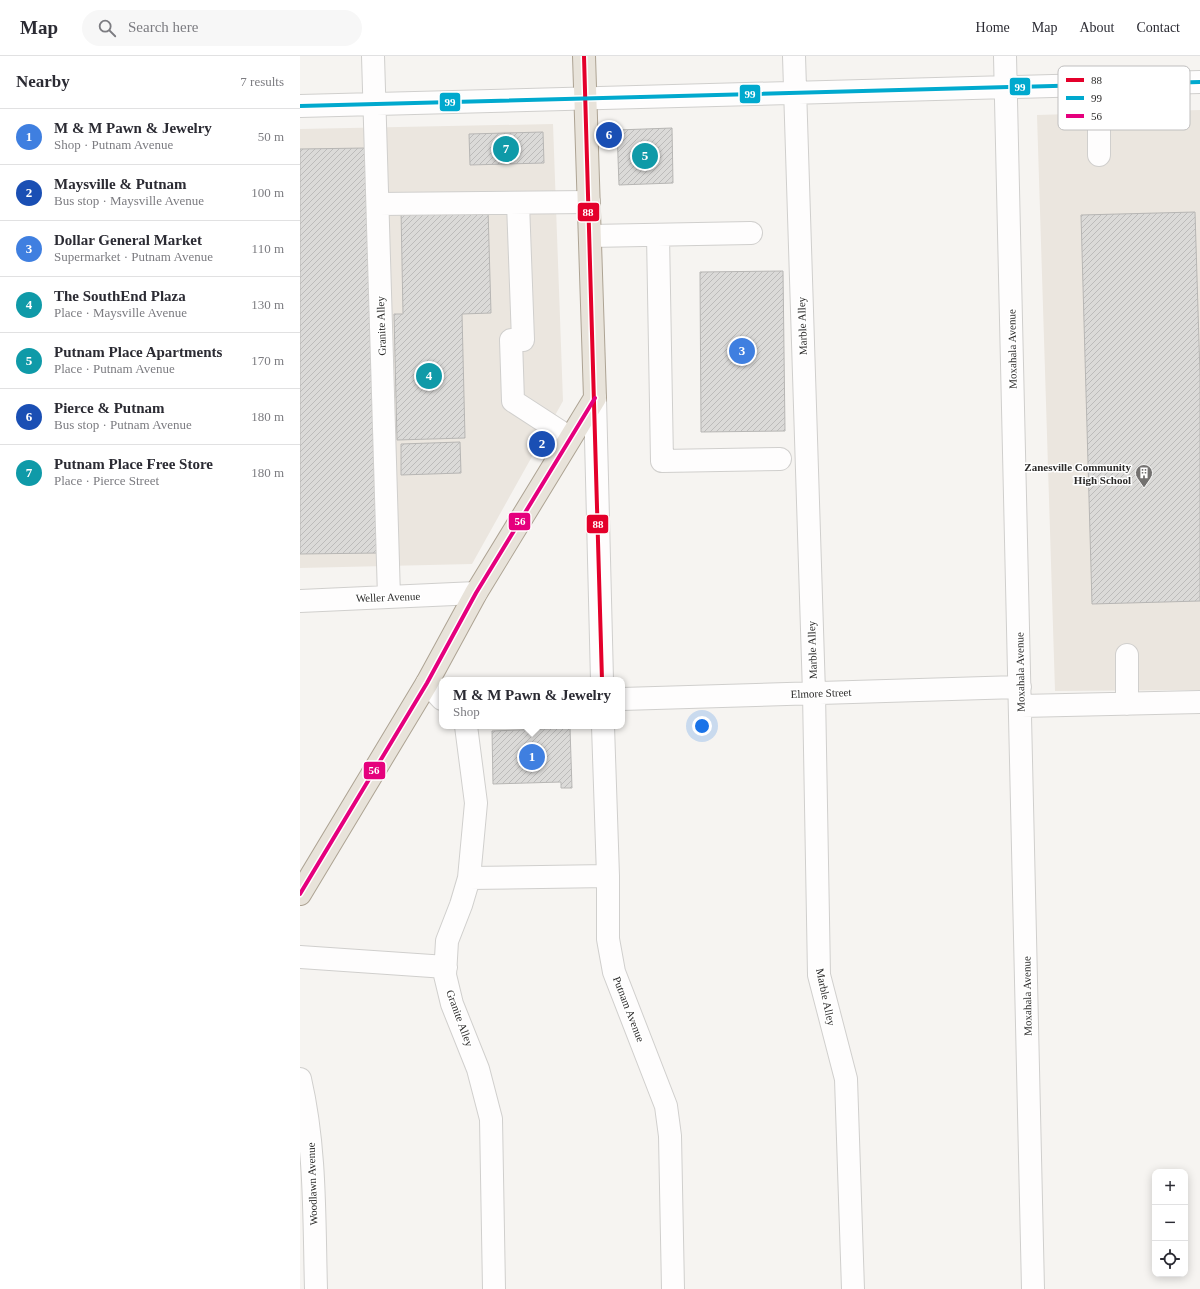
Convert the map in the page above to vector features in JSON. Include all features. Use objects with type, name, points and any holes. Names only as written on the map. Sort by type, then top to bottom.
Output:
[{"type":"main road","points":[[300,894],[427,683],[476,593],[595,398],[584,56]]},
{"type":"street","name":"Granite Alley","points":[[373,56],[389,597]]},
{"type":"street","name":"Marble Alley","points":[[794,56],[814,693],[819,975],[846,1079],[853,1289]]},
{"type":"street","name":"Moxahala Avenue","points":[[1005,56],[1032,1289]]},
{"type":"street","points":[[1190,82],[1200,82]]},
{"type":"street","points":[[300,106],[1058,85]]},
{"type":"street","points":[[1100,130],[1100,155]]},
{"type":"street","points":[[378,204],[589,202]]},
{"type":"street","points":[[518,203],[523,340],[511,340],[513,401],[570,438]]},
{"type":"street","points":[[590,236],[751,233]]},
{"type":"street","points":[[658,235],[662,461],[780,459]]},
{"type":"street","points":[[595,398],[602,677]]},
{"type":"street","name":"Weller Avenue","points":[[300,601],[476,593]]},
{"type":"street","points":[[1127,655],[1127,704]]},
{"type":"street","points":[[427,683],[439,696]]},
{"type":"street","name":"Elmore Street","points":[[625,699],[814,693],[1020,697],[1127,704],[1200,702]]},
{"type":"street","name":"Granite Alley","points":[[466,729],[476,803],[469,878],[447,941],[445,975],[452,1004],[478,1069],[491,1119],[494,1289]]},
{"type":"street","name":"Putnam Avenue","points":[[603,729],[608,876],[608,939],[614,972],[666,1106],[670,1136],[673,1289]]},
{"type":"street","points":[[469,878],[608,876]]},
{"type":"street","points":[[300,957],[446,967]]},
{"type":"street","name":"Woodlawn Avenue","points":[[300,1079],[310,1130],[316,1289]]},
{"type":"shaded area","points":[[1190,110],[1200,110],[1200,690],[1055,691],[1037,115],[1058,114],[1058,130],[1190,130]]},
{"type":"shaded area","points":[[553,124],[563,401],[472,564],[300,568],[300,129]]},
{"type":"building","points":[[672,128],[673,183],[619,185],[617,130]]},
{"type":"building","points":[[543,132],[544,163],[470,165],[469,134]]},
{"type":"building","points":[[366,148],[379,553],[300,554],[300,149]]},
{"type":"building","points":[[488,209],[491,313],[462,314],[465,438],[397,440],[394,314],[403,314],[401,210]]},
{"type":"building","name":"Zanesville Community High School","points":[[1195,212],[1200,375],[1200,601],[1092,604],[1081,215]]},
{"type":"building","points":[[783,271],[785,431],[701,432],[700,272]]},
{"type":"building","points":[[460,442],[461,473],[401,475],[401,444]]},
{"type":"building","points":[[570,729],[572,788],[561,788],[561,782],[493,784],[492,731]]},
{"type":"transit line","name":"88","points":[[584,56],[602,677]]},
{"type":"transit line","name":"99","points":[[1190,82],[1200,82]]},
{"type":"transit line","name":"99","points":[[300,106],[1058,86]]},
{"type":"transit line","name":"56","points":[[300,894],[427,683],[476,593],[595,398]]},
{"type":"place","name":"Pierce & Putnam","points":[[609,135]]},
{"type":"place","name":"Putnam Place Free Store","points":[[506,149]]},
{"type":"place","name":"Putnam Place Apartments","points":[[645,156]]},
{"type":"place","name":"Dollar General Market","points":[[742,351]]},
{"type":"place","name":"The SouthEnd Plaza","points":[[429,376]]},
{"type":"place","name":"Maysville & Putnam","points":[[542,444]]},
{"type":"place","name":"Zanesville Community High School","points":[[1144,488]]},
{"type":"place","name":"M & M Pawn & Jewelry","points":[[532,757]]}]
